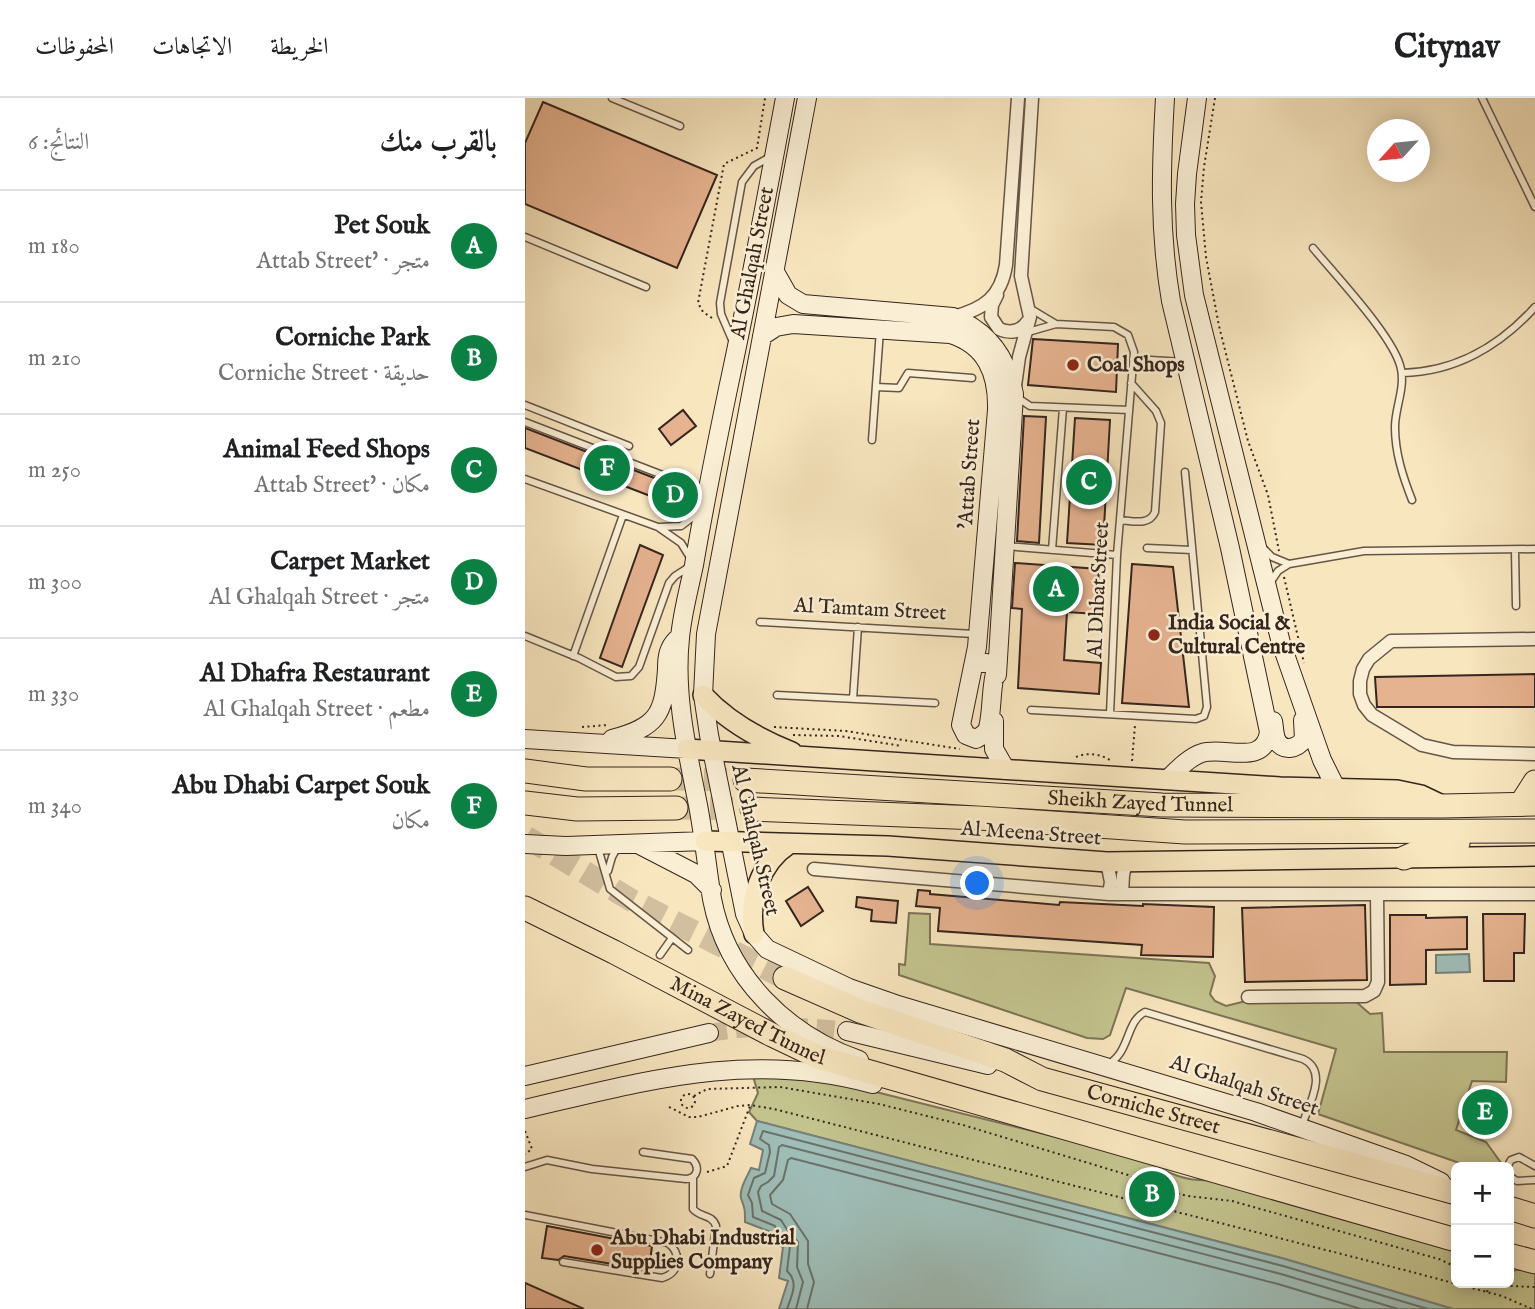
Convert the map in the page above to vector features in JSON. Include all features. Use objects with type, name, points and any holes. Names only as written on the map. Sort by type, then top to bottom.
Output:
[{"type":"highway","points":[[525,771],[586,779],[670,779]]},
{"type":"highway","name":"Sheikh Zayed Tunnel","points":[[745,779],[1162,805],[1528,804]]},
{"type":"highway","points":[[1528,804],[1535,782]]},
{"type":"highway","points":[[525,803],[577,809],[676,808]]},
{"type":"highway","name":"Sheikh Zayed Tunnel","points":[[752,809],[956,817],[1185,832],[1535,831]]},
{"type":"highway","points":[[1404,858],[1443,844],[1535,839]]},
{"type":"highway","name":"Mina Zayed Tunnel","points":[[525,908],[818,1057],[984,1103]]},
{"type":"highway","points":[[785,978],[860,1011],[1005,1060],[1042,1079]]},
{"type":"highway","name":"Corniche Street","points":[[1042,1079],[1451,1192]]},
{"type":"highway","name":"Corniche Street","points":[[984,1103],[1451,1239]]},
{"type":"highway","points":[[1514,1210],[1535,1216]]},
{"type":"highway","points":[[1514,1256],[1535,1262]]},
{"type":"main road","name":"Al Ghalqah Street","points":[[785,98],[737,351],[702,510],[680,637],[679,686],[712,890],[718,918],[734,955],[759,993],[784,1020],[846,1055],[929,1080],[984,1103]]},
{"type":"main road","name":"Al Ghalqah Street","points":[[807,98],[706,634],[703,695],[745,914],[754,934],[775,954],[871,996],[1301,1127],[1406,1165],[1451,1190]]},
{"type":"main road","points":[[1165,98],[1161,233],[1171,301],[1230,548],[1269,732],[1262,748],[1252,753],[1209,751],[1199,754],[1167,780]]},
{"type":"main road","points":[[1197,98],[1187,174],[1186,235],[1193,295],[1281,643],[1322,760],[1338,790]]},
{"type":"main road","name":"'Attab Street","points":[[775,272],[788,295],[803,304],[953,317],[974,327],[991,342],[1009,371],[1014,393],[993,743],[1006,770]]},
{"type":"main road","name":"'Attab Street","points":[[762,336],[776,327],[793,324],[880,328],[950,334],[960,337],[978,350],[994,379],[997,410],[975,661],[961,724],[964,732],[972,739],[984,735],[988,729],[991,690],[997,664]]},
{"type":"main road","points":[[1186,362],[1209,360]]},
{"type":"main road","points":[[593,744],[639,731],[651,723],[663,697],[668,652],[680,637]]},
{"type":"main road","points":[[975,661],[997,664]]},
{"type":"main road","points":[[703,695],[734,722],[773,744],[810,757]]},
{"type":"main road","points":[[1262,696],[1271,710],[1277,741],[1290,748],[1300,745],[1305,735],[1298,696]]},
{"type":"main road","points":[[525,738],[593,744],[686,741],[810,757],[1338,790],[1409,792],[1443,806]]},
{"type":"main road","points":[[627,843],[696,874],[712,890]]},
{"type":"main road","name":"Al Meena Street","points":[[525,844],[627,843],[706,848],[789,844],[888,846],[1117,862],[1535,856]]},
{"type":"main road","points":[[754,934],[752,907],[756,890],[769,861],[789,844]]},
{"type":"main road","name":"Corniche Street","points":[[847,1031],[1042,1079]]},
{"type":"main road","points":[[525,1076],[709,1033]]},
{"type":"main road","name":"Corniche Street","points":[[525,1108],[709,1070],[793,1069],[854,1079],[1071,1137],[1121,1144]]},
{"type":"street","points":[[1018,98],[1006,265],[991,311],[994,324],[999,329],[1014,332],[1027,324],[1029,312]]},
{"type":"street","name":"'Attab Street","points":[[1014,393],[1029,312],[1021,275],[1032,98]]},
{"type":"street","points":[[953,317],[977,308],[999,291]]},
{"type":"street","points":[[1535,639],[1391,640],[1369,659],[1363,669],[1360,694],[1372,715],[1422,745],[1453,752],[1535,754]]},
{"type":"street","points":[[1116,894],[1123,875],[1117,862]]},
{"type":"street","points":[[1116,894],[1110,875],[1117,862]]},
{"type":"street","points":[[814,869],[1116,894],[1535,894]]},
{"type":"street","points":[[1248,997],[1365,996],[1374,991],[1378,982],[1377,894]]},
{"type":"street","points":[[525,1116],[559,1101]]},
{"type":"lane","points":[[612,98],[680,126]]},
{"type":"lane","points":[[1482,98],[1535,207]]},
{"type":"lane","points":[[737,351],[723,320],[720,303],[742,182],[754,166],[775,155]]},
{"type":"lane","points":[[525,237],[646,287]]},
{"type":"lane","points":[[1314,248],[1395,350],[1402,373],[1395,428],[1397,453],[1412,500]]},
{"type":"lane","points":[[1402,373],[1436,370],[1467,360],[1512,330],[1535,307]]},
{"type":"lane","name":"Al Dhbat Street","points":[[1029,312],[1056,324]]},
{"type":"lane","name":"Al Dhbat Street","points":[[1026,333],[1056,324],[1114,327],[1128,335],[1132,343],[1133,359],[1117,555],[1110,713]]},
{"type":"lane","points":[[872,440],[880,328]]},
{"type":"lane","points":[[1133,359],[1186,362]]},
{"type":"lane","points":[[876,387],[899,388],[908,373],[972,378]]},
{"type":"lane","points":[[1120,520],[1146,522],[1155,512],[1161,423],[1156,411],[1131,383]]},
{"type":"lane","points":[[1014,393],[1030,406]]},
{"type":"lane","points":[[525,405],[629,446]]},
{"type":"lane","points":[[1012,416],[1030,406],[1129,410]]},
{"type":"lane","points":[[1052,550],[1063,408]]},
{"type":"lane","points":[[525,422],[706,491]]},
{"type":"lane","points":[[1031,710],[1196,719],[1207,712],[1185,472]]},
{"type":"lane","points":[[525,479],[658,527],[681,543],[694,564],[669,583],[639,667],[631,676],[616,677],[525,636]]},
{"type":"lane","points":[[658,527],[681,526],[702,510]]},
{"type":"lane","points":[[573,656],[624,514]]},
{"type":"lane","points":[[1252,534],[1272,557],[1289,564]]},
{"type":"lane","points":[[1003,546],[1117,555]]},
{"type":"lane","points":[[1147,548],[1192,550]]},
{"type":"lane","points":[[1267,588],[1277,572],[1289,564],[1364,551],[1535,549]]},
{"type":"lane","points":[[1515,550],[1516,606]]},
{"type":"lane","name":"Al Tamtam Street","points":[[760,621],[978,634]]},
{"type":"lane","points":[[853,699],[858,627]]},
{"type":"lane","points":[[777,695],[935,703]]},
{"type":"lane","points":[[607,873],[612,857],[627,843]]},
{"type":"lane","points":[[596,844],[607,873],[608,885],[613,892],[688,950]]},
{"type":"lane","points":[[660,955],[672,938]]},
{"type":"lane","points":[[1104,1066],[1114,1061],[1122,1052],[1136,1019],[1145,1012],[1303,1059],[1314,1066],[1317,1079],[1301,1127]]},
{"type":"lane","points":[[643,1152],[692,1159],[697,1165],[693,1209],[698,1214],[710,1217],[716,1226],[710,1274]]},
{"type":"lane","points":[[1510,1162],[1519,1157],[1535,1166]]},
{"type":"lane","points":[[525,1167],[547,1160],[592,1169],[686,1179],[694,1176]]},
{"type":"lane","points":[[1514,1179],[1535,1180]]},
{"type":"lane","points":[[525,1215],[668,1243],[678,1256],[673,1273],[662,1279],[563,1262]]},
{"type":"path","points":[[723,320],[709,318],[698,303],[719,183],[726,161],[757,148],[765,98]]},
{"type":"path","points":[[1216,98],[1201,202],[1206,257],[1219,326],[1248,441],[1270,504],[1280,555]]},
{"type":"path","points":[[1284,572],[1305,666]]},
{"type":"path","points":[[1132,762],[1136,715]]},
{"type":"path","points":[[583,727],[607,725]]},
{"type":"path","points":[[784,734],[839,736],[907,747]]},
{"type":"path","points":[[954,751],[961,749]]},
{"type":"path","points":[[694,1096],[692,1107],[682,1105],[681,1098],[684,1094],[694,1096],[707,1089],[780,1087],[879,1104],[963,1125],[1128,1175],[1145,1185],[1232,1201],[1451,1265]]},
{"type":"path","points":[[669,1107],[689,1117],[750,1105],[774,1109],[1487,1293],[1532,1309]]},
{"type":"path","points":[[694,1176],[727,1166],[750,1105]]},
{"type":"path","points":[[525,1132],[532,1149],[525,1154]]},
{"type":"path","points":[[1168,1209],[1173,1192]]},
{"type":"path","points":[[1514,1286],[1535,1287]]},
{"type":"path","points":[[1487,1293],[1488,1288]]},
{"type":"green space","points":[[909,913],[930,914],[930,944],[1209,963],[1215,976],[1210,994],[1215,1001],[1226,1006],[1246,1001],[1353,999],[1370,1014],[1382,1013],[1384,1052],[1507,1052],[1506,1082],[1472,1081],[1456,1130],[1486,1142],[1500,1162],[1457,1162],[1318,1114],[1336,1049],[1126,988],[1110,1035],[1103,1039],[1087,1038],[899,975],[899,964],[905,965]]},
{"type":"green space","points":[[752,1073],[848,1085],[1148,1160],[1178,1176],[1194,1180],[1212,1180],[1451,1248],[1451,1288],[1514,1288],[1514,1270],[1535,1268],[1535,1309],[1453,1309],[1285,1259],[757,1121],[749,1112],[758,1093]]},
{"type":"water","points":[[1469,954],[1470,972],[1436,973],[1436,955]]},
{"type":"water","points":[[757,1121],[1285,1259],[1453,1309],[779,1309],[788,1281],[779,1278],[783,1247],[772,1242],[771,1232],[745,1222],[745,1209],[741,1198],[742,1187],[751,1168],[759,1170],[763,1150],[750,1144]]},
{"type":"building","points":[[543,102],[717,175],[677,268],[525,204],[525,143]]},
{"type":"building","name":"Coal Shops","points":[[1033,339],[1118,344],[1116,392],[1028,385]]},
{"type":"building","points":[[683,410],[696,426],[671,445],[659,429]]},
{"type":"building","points":[[1024,416],[1046,417],[1039,543],[1017,541]]},
{"type":"building","points":[[1075,418],[1110,420],[1103,545],[1067,543]]},
{"type":"building","points":[[525,428],[688,491],[679,507],[525,448]]},
{"type":"building","points":[[640,545],[663,555],[622,667],[600,658]]},
{"type":"building","points":[[1015,563],[1099,569],[1096,614],[1067,612],[1064,660],[1101,663],[1099,694],[1018,688],[1022,609],[1012,608]]},
{"type":"building","name":"India Social & Cultural Centre","points":[[1132,564],[1173,567],[1189,707],[1122,703]]},
{"type":"building","points":[[1535,674],[1535,707],[1377,707],[1375,677]]},
{"type":"building","points":[[808,887],[823,911],[801,926],[786,901]]},
{"type":"building","points":[[918,890],[930,891],[930,894],[1059,905],[1060,902],[1214,907],[1213,957],[1141,955],[1142,945],[938,931],[940,908],[916,906]]},
{"type":"building","points":[[857,897],[898,901],[896,923],[871,921],[872,910],[856,907]]},
{"type":"building","points":[[1365,905],[1367,980],[1245,982],[1242,908]]},
{"type":"building","points":[[1483,914],[1525,914],[1524,953],[1514,953],[1514,981],[1484,981]]},
{"type":"building","points":[[1390,915],[1467,917],[1467,949],[1426,950],[1426,984],[1390,985]]},
{"type":"building","points":[[1474,1094],[1504,1102],[1495,1131],[1466,1123]]},
{"type":"building","name":"Abu Dhabi Industrial Supplies Company","points":[[547,1226],[652,1246],[649,1270],[564,1256],[558,1260],[542,1258]]},
{"type":"building","points":[[525,1283],[584,1309],[525,1309]]},
{"type":"tunnel","points":[[670,779],[745,780]]},
{"type":"tunnel","points":[[676,808],[752,809]]},
{"type":"tunnel","points":[[526,837],[631,900],[785,978]]},
{"type":"tunnel","points":[[709,1033],[778,1027],[847,1031]]},
{"type":"place","name":"Coal Shops","points":[[1073,365]]},
{"type":"place","name":"Abu Dhabi Carpet Souk","points":[[607,468]]},
{"type":"place","name":"Animal Feed Shops","points":[[1089,482]]},
{"type":"place","name":"Carpet Market","points":[[675,495]]},
{"type":"place","name":"Pet Souk","points":[[1056,589]]},
{"type":"place","name":"India Social & Cultural Centre","points":[[1154,635]]},
{"type":"place","name":"Al Dhafra Restaurant","points":[[1485,1112]]},
{"type":"place","name":"Corniche Park","points":[[1152,1194]]},
{"type":"place","name":"Abu Dhabi Industrial Supplies Company","points":[[597,1250]]}]
